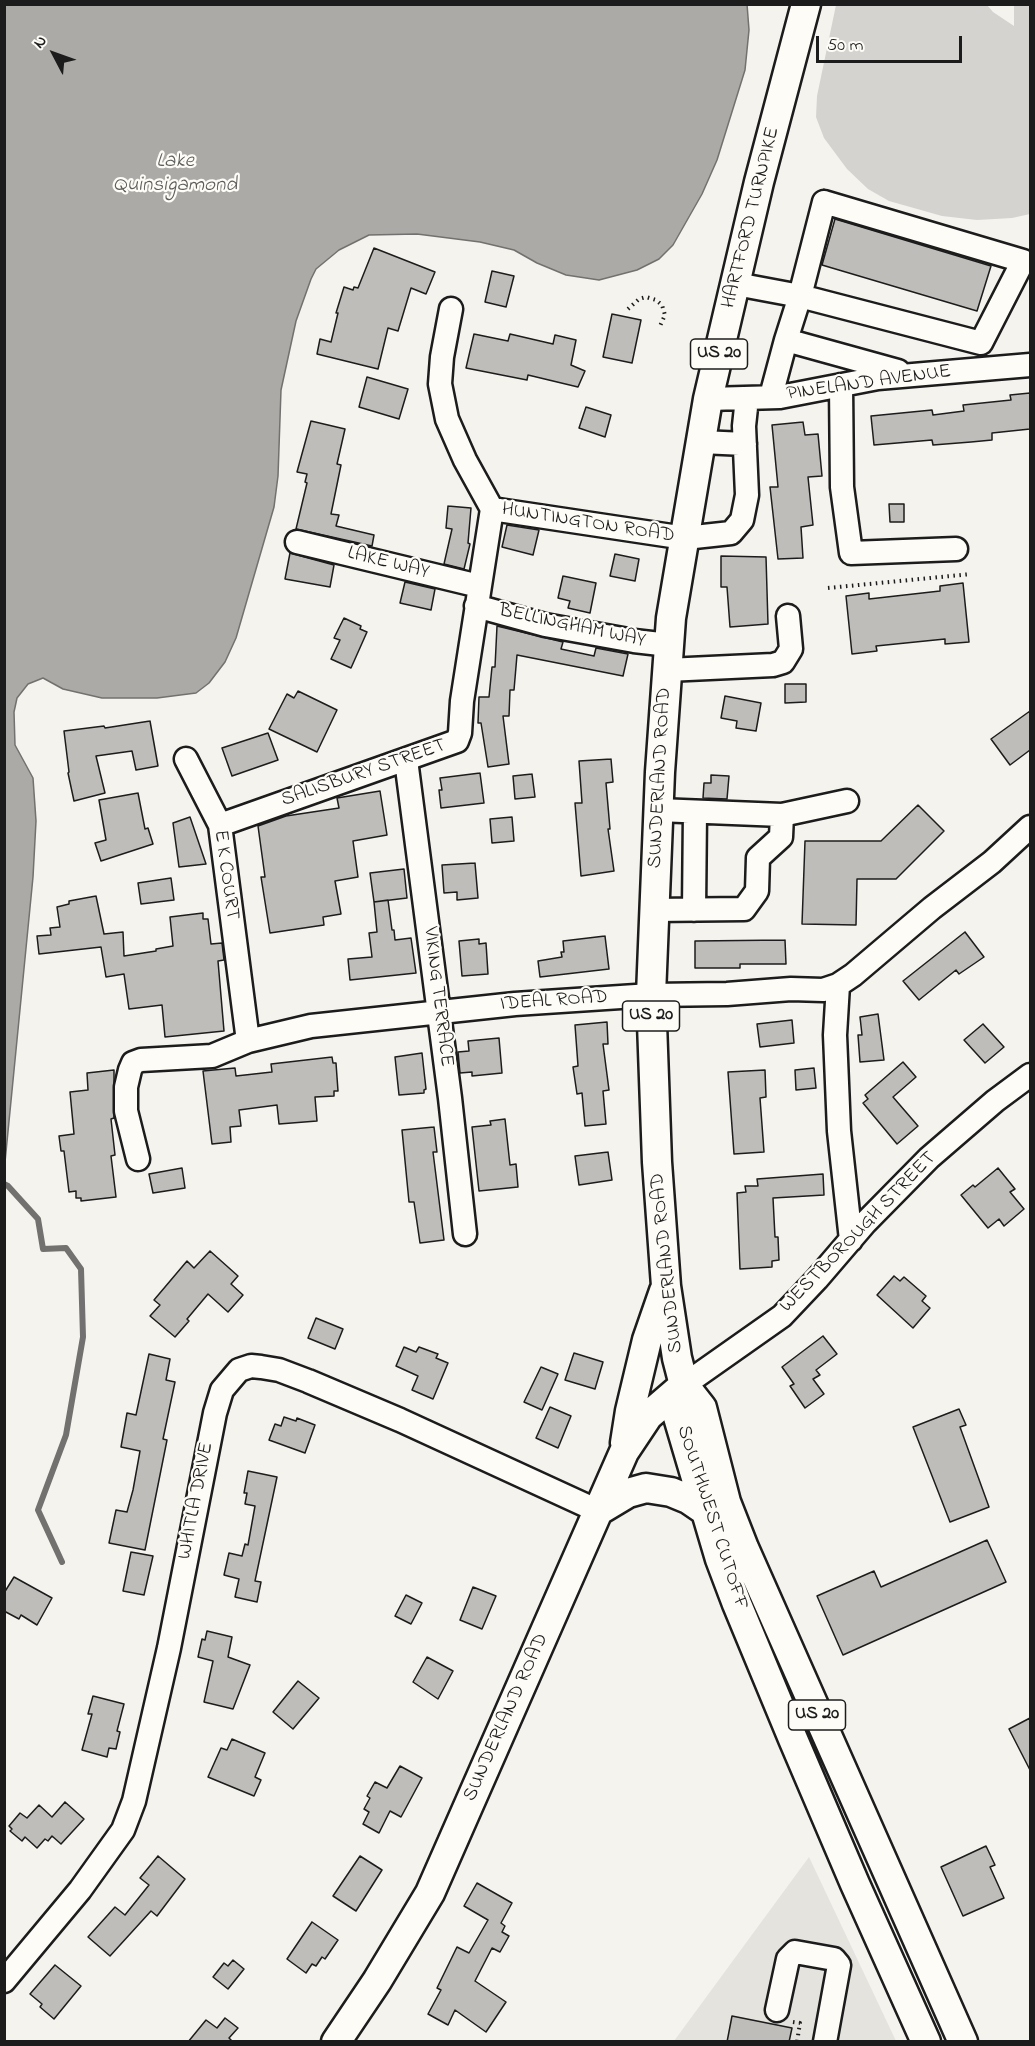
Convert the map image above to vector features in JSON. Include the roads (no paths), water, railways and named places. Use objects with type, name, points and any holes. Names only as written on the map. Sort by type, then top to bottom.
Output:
[{"type":"main road","name":"HARTFORD TURNPIKE","points":[[668,658],[671,618],[708,399],[759,182],[806,4]]},
{"type":"main road","name":"SUNDERLAND ROAD","points":[[336,2042],[377,1981],[430,1893],[624,1452],[648,1416],[684,1385],[677,1358],[666,1286],[657,1162],[651,995],[658,810],[668,658]]},
{"type":"main road","points":[[624,1452],[630,1411],[647,1340],[666,1286]]},
{"type":"main road","name":"SOUTHWEST CUTOFF","points":[[684,1385],[678,1417],[720,1559],[867,1911],[926,2042]]},
{"type":"main road","name":"SOUTHWEST CUTOFF","points":[[684,1385],[702,1408],[726,1502],[744,1548],[963,2042]]},
{"type":"main road","points":[[598,1511],[628,1493],[646,1488],[671,1492],[688,1499],[707,1512]]},
{"type":"main road","points":[[867,1911],[910,2042]]},
{"type":"street","points":[[736,284],[800,296],[981,343],[1023,261],[824,202],[800,296],[771,396]]},
{"type":"street","points":[[451,309],[442,357],[440,384],[447,419],[465,460],[492,509]]},
{"type":"street","points":[[786,340],[912,375]]},
{"type":"street","name":"PINELAND AVENUE","points":[[708,399],[780,397],[841,385],[912,375],[1030,364]]},
{"type":"street","points":[[841,385],[842,487],[851,553],[956,549]]},
{"type":"street","name":"HUNTINGTON ROAD","points":[[492,509],[685,538],[731,533],[742,520],[747,495],[744,426],[747,398]]},
{"type":"street","points":[[701,442],[745,444]]},
{"type":"street","name":"SALISBURY STREET","points":[[220,825],[457,741],[492,509]]},
{"type":"street","name":"LAKE WAY","points":[[297,542],[478,596]]},
{"type":"street","name":"BELLINGHAM WAY","points":[[478,596],[545,625],[634,641],[668,658],[773,665],[783,662],[791,649],[788,616]]},
{"type":"street","name":"E K COURT","points":[[186,759],[220,825],[248,1041]]},
{"type":"street","name":"VIKING TERRACE","points":[[406,760],[440,1013],[465,1234]]},
{"type":"street","points":[[658,810],[782,815],[847,801]]},
{"type":"street","points":[[694,910],[695,812]]},
{"type":"street","points":[[654,910],[744,909],[757,891],[758,858],[781,837],[782,815]]},
{"type":"street","name":"IDEAL ROAD","points":[[138,1159],[126,1111],[126,1087],[130,1070],[141,1060],[212,1056],[248,1041],[311,1026],[515,1004],[651,995],[727,994],[791,989],[823,990],[838,985],[854,975],[992,862],[1030,827]]},
{"type":"street","points":[[838,985],[835,1035],[839,1131],[851,1240]]},
{"type":"street","name":"WESTBOROUGH STREET","points":[[684,1385],[782,1316],[929,1158],[995,1101],[1030,1075]]},
{"type":"street","name":"WHITLA DRIVE","points":[[4,1981],[80,1890],[123,1830],[134,1801],[166,1659],[215,1413],[222,1390],[239,1370],[251,1366],[279,1370],[400,1420],[598,1511]]},
{"type":"street","points":[[777,2010],[788,1959],[795,1952],[834,1959],[839,1965],[825,2042]]},
{"type":"water","name":"Lake Quinsigamond","points":[[5,4],[747,4],[749,30],[745,70],[717,160],[702,194],[673,245],[659,259],[637,270],[599,280],[566,275],[514,250],[480,242],[417,234],[369,235],[339,250],[316,269],[296,321],[281,390],[278,476],[274,507],[236,638],[225,662],[209,683],[196,693],[157,698],[102,698],[63,689],[43,678],[28,684],[17,698],[14,712],[15,745],[33,778],[36,821],[33,877],[5,1162]]},
{"type":"waterway","points":[[4,1184],[38,1219],[43,1249],[66,1248],[81,1269],[83,1337],[66,1435],[38,1510],[62,1562]]}]
